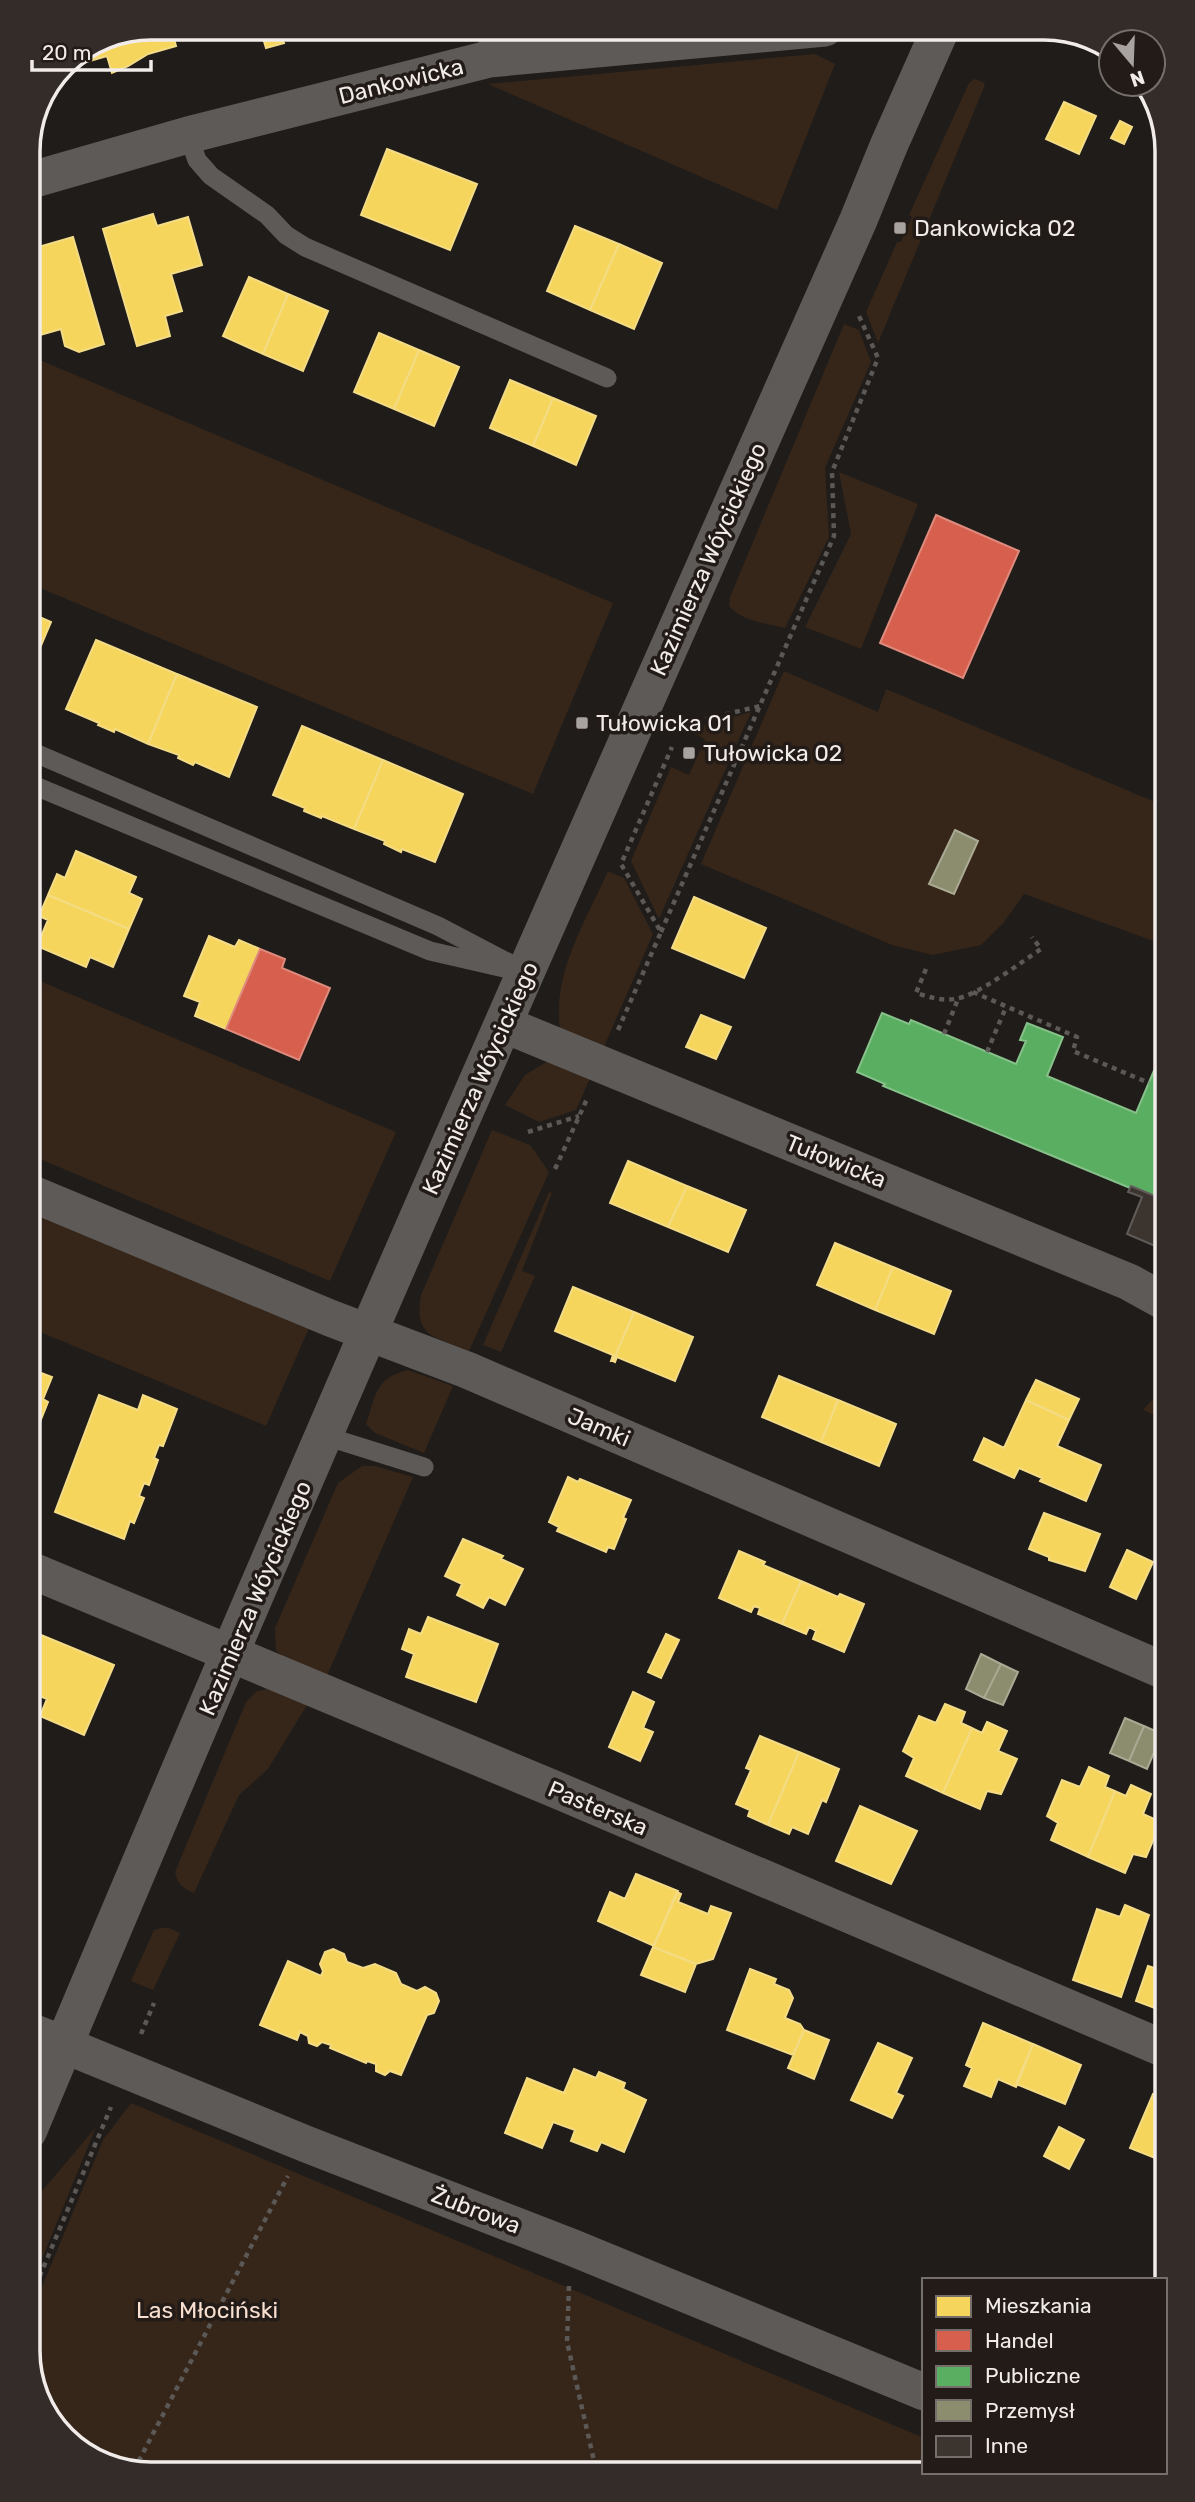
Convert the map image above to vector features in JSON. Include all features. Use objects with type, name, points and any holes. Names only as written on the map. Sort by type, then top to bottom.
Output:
[{"type":"street","name":"Dankowicka","points":[[40,178],[487,44],[572,40]]},
{"type":"street","name":"Kazimierza Wóycickiego","points":[[40,2103],[230,1653],[503,1024],[936,40]]},
{"type":"street","name":"Tułowicka","points":[[503,1024],[1117,1276],[1155,1297]]},
{"type":"street","name":"Jamki","points":[[40,1197],[369,1334],[467,1370],[1155,1667]]},
{"type":"street","name":"Pasterska","points":[[40,1574],[1155,2045]]},
{"type":"street","name":"Żubrowa","points":[[40,2036],[306,2144],[571,2247],[922,2391]]},
{"type":"lane","points":[[188,135],[197,160],[211,176],[267,215],[286,235],[305,247],[607,378]]},
{"type":"lane","points":[[40,755],[438,926],[526,972]]},
{"type":"lane","points":[[40,788],[430,951],[526,972]]},
{"type":"lane","points":[[325,1436],[424,1467]]},
{"type":"path","points":[[555,1169],[834,536],[832,472],[878,358],[858,314]]},
{"type":"path","points":[[661,932],[621,864],[681,724],[760,706]]},
{"type":"path","points":[[926,969],[916,993],[936,999],[958,999],[1041,949],[1032,937]]},
{"type":"path","points":[[973,992],[1077,1037],[1073,1051],[1149,1083]]},
{"type":"path","points":[[944,1034],[958,999]]},
{"type":"path","points":[[987,1052],[1006,1007]]},
{"type":"path","points":[[528,1132],[579,1116]]},
{"type":"path","points":[[40,2275],[125,2070]]},
{"type":"path","points":[[139,2461],[306,2144]]},
{"type":"path","points":[[571,2247],[567,2342],[594,2462]]},
{"type":"green space","points":[[815,54],[835,64],[777,210],[488,84]]},
{"type":"green space","points":[[974,79],[985,85],[878,343],[866,312],[897,242],[901,242],[912,217],[909,215],[969,83]]},
{"type":"green space","points":[[844,324],[859,330],[871,362],[825,468],[829,537],[785,628],[755,621],[729,606],[730,597]]},
{"type":"green space","points":[[40,360],[613,603],[533,794],[40,588]]},
{"type":"green space","points":[[839,472],[918,504],[861,649],[805,627],[851,534]]},
{"type":"green space","points":[[784,671],[878,712],[886,689],[1155,802],[1155,942],[1024,894],[1004,922],[981,945],[933,955],[892,945],[701,864]]},
{"type":"green space","points":[[751,712],[659,919],[631,861],[671,767],[689,775],[705,739],[687,730]]},
{"type":"green space","points":[[608,871],[624,878],[653,934],[603,1049],[560,1029],[559,1008],[561,988],[573,948]]},
{"type":"green space","points":[[40,981],[396,1132],[330,1281],[40,1159]]},
{"type":"green space","points":[[548,1061],[591,1076],[576,1110],[539,1122],[505,1105],[525,1075]]},
{"type":"green space","points":[[492,1130],[530,1145],[549,1172],[469,1351],[430,1334],[420,1320],[419,1309],[421,1295]]},
{"type":"green space","points":[[549,1192],[552,1193],[522,1271],[535,1276],[501,1352],[483,1345]]},
{"type":"green space","points":[[40,1216],[309,1328],[266,1426],[40,1332]]},
{"type":"green space","points":[[408,1370],[453,1386],[424,1453],[375,1433],[366,1424],[378,1389],[389,1378]]},
{"type":"green space","points":[[1155,1397],[1155,1416],[1143,1410]]},
{"type":"green space","points":[[362,1466],[375,1466],[413,1477],[326,1678],[284,1658],[276,1650],[275,1628],[338,1483]]},
{"type":"green space","points":[[272,1688],[307,1705],[268,1769],[239,1795],[194,1893],[181,1885],[175,1872],[246,1702],[257,1691]]},
{"type":"green space","points":[[161,1928],[180,1933],[153,1990],[131,1981],[154,1930]]},
{"type":"green space","name":"Las Młociński","points":[[131,2103],[922,2437],[922,2462],[144,2462],[116,2456],[84,2439],[63,2418],[49,2393],[42,2372],[40,2350],[40,2291],[103,2140]]},
{"type":"green space","points":[[96,2127],[40,2264],[42,2191]]},
{"type":"building: Mieszkania","points":[[174,40],[176,46],[148,54],[112,73],[107,56],[86,62],[109,49],[130,42]]},
{"type":"building: Mieszkania","points":[[264,40],[283,40],[284,43],[266,48]]},
{"type":"building: Mieszkania","points":[[1064,102],[1096,116],[1079,154],[1046,139]]},
{"type":"building: Mieszkania","points":[[1120,121],[1132,127],[1124,144],[1111,138]]},
{"type":"building: Mieszkania","points":[[387,149],[477,184],[450,250],[361,215]]},
{"type":"building: Mieszkania","points":[[153,214],[157,226],[188,217],[202,265],[171,274],[182,311],[165,316],[170,336],[137,346],[103,229]]},
{"type":"building: Mieszkania","points":[[575,226],[619,244],[590,310],[547,291]]},
{"type":"building: Mieszkania","points":[[73,237],[104,344],[79,352],[65,346],[61,329],[40,335],[40,247]]},
{"type":"building: Mieszkania","points":[[619,244],[662,263],[634,329],[590,310]]},
{"type":"building: Mieszkania","points":[[249,277],[288,294],[263,354],[223,336]]},
{"type":"building: Mieszkania","points":[[288,294],[328,311],[303,371],[263,354]]},
{"type":"building: Mieszkania","points":[[379,333],[419,350],[394,409],[354,392]]},
{"type":"building: Mieszkania","points":[[419,350],[459,367],[434,426],[394,409]]},
{"type":"building: Mieszkania","points":[[510,380],[553,398],[533,446],[490,428]]},
{"type":"building: Mieszkania","points":[[553,398],[596,416],[576,465],[533,446]]},
{"type":"building: Mieszkania","points":[[40,617],[51,622],[40,648]]},
{"type":"building: Mieszkania","points":[[96,640],[177,674],[148,744],[115,729],[114,732],[66,709]]},
{"type":"building: Mieszkania","points":[[177,674],[257,707],[229,777],[195,762],[193,765],[178,758],[179,755],[148,744]]},
{"type":"building: Mieszkania","points":[[302,726],[383,760],[354,829],[304,811],[305,808],[273,795]]},
{"type":"building: Mieszkania","points":[[383,760],[463,794],[435,862],[402,849],[401,852],[384,844],[385,841],[354,829]]},
{"type":"building: Mieszkania","points":[[76,851],[136,877],[129,893],[142,899],[129,929],[48,895],[57,874],[65,878]]},
{"type":"building: Mieszkania","points":[[48,895],[129,929],[113,967],[90,957],[86,967],[40,947],[40,939],[48,920],[40,916]]},
{"type":"building: Mieszkania","points":[[694,897],[766,928],[744,978],[672,948]]},
{"type":"building: Mieszkania","points":[[209,936],[235,947],[239,940],[260,949],[226,1029],[195,1016],[200,1002],[184,996]]},
{"type":"building: Mieszkania","points":[[701,1015],[731,1027],[716,1059],[686,1047]]},
{"type":"building: Mieszkania","points":[[628,1161],[687,1186],[668,1227],[610,1203]]},
{"type":"building: Mieszkania","points":[[687,1186],[746,1210],[728,1252],[668,1227]]},
{"type":"building: Mieszkania","points":[[835,1243],[893,1267],[875,1310],[817,1285]]},
{"type":"building: Mieszkania","points":[[893,1267],[951,1291],[934,1334],[875,1310]]},
{"type":"building: Mieszkania","points":[[573,1287],[634,1312],[613,1361],[613,1355],[555,1331]]},
{"type":"building: Mieszkania","points":[[634,1312],[693,1337],[675,1381],[617,1357],[615,1362],[613,1361]]},
{"type":"building: Mieszkania","points":[[40,1372],[52,1377],[43,1399],[48,1402],[40,1422]]},
{"type":"building: Mieszkania","points":[[779,1376],[838,1400],[821,1442],[762,1417]]},
{"type":"building: Mieszkania","points":[[1036,1380],[1079,1399],[1069,1420],[1026,1400]]},
{"type":"building: Mieszkania","points":[[99,1395],[138,1410],[143,1395],[177,1409],[163,1446],[159,1445],[154,1458],[158,1460],[149,1485],[144,1483],[139,1496],[144,1498],[134,1523],[130,1521],[124,1539],[55,1512]]},
{"type":"building: Mieszkania","points":[[838,1400],[896,1424],[879,1466],[821,1442]]},
{"type":"building: Mieszkania","points":[[1026,1400],[1069,1420],[1057,1446],[1101,1465],[1086,1501],[1040,1481],[1042,1478],[1019,1468],[1014,1478],[974,1460],[984,1438],[1004,1448]]},
{"type":"building: Mieszkania","points":[[568,1477],[578,1482],[580,1479],[631,1500],[614,1549],[608,1547],[606,1552],[557,1531],[559,1527],[549,1522]]},
{"type":"building: Mieszkania","points":[[1044,1513],[1100,1534],[1085,1571],[1049,1560],[1049,1557],[1029,1549]]},
{"type":"building: Mieszkania","points":[[463,1539],[503,1556],[501,1559],[523,1569],[505,1605],[489,1597],[483,1608],[457,1595],[462,1584],[445,1576]]},
{"type":"building: Mieszkania","points":[[1127,1550],[1153,1562],[1136,1599],[1110,1587]]},
{"type":"building: Mieszkania","points":[[739,1551],[765,1562],[763,1565],[801,1581],[782,1624],[758,1614],[760,1608],[754,1606],[751,1612],[719,1598]]},
{"type":"building: Mieszkania","points":[[801,1581],[838,1597],[840,1594],[864,1604],[844,1652],[813,1639],[816,1631],[809,1627],[806,1634],[782,1624]]},
{"type":"building: Mieszkania","points":[[428,1617],[498,1644],[476,1702],[406,1677],[414,1654],[402,1649],[409,1629],[421,1634]]},
{"type":"building: Mieszkania","points":[[666,1634],[679,1640],[661,1678],[648,1672]]},
{"type":"building: Mieszkania","points":[[41,1635],[114,1665],[84,1735],[40,1716],[47,1699],[40,1696]]},
{"type":"building: Mieszkania","points":[[633,1692],[654,1702],[643,1728],[653,1732],[640,1761],[609,1747]]},
{"type":"building: Mieszkania","points":[[945,1704],[965,1712],[961,1723],[972,1728],[943,1793],[906,1776],[914,1758],[903,1751],[919,1716],[936,1723]]},
{"type":"building: Mieszkania","points":[[987,1722],[1007,1731],[998,1751],[1017,1759],[1001,1794],[987,1791],[980,1809],[943,1793],[972,1728],[982,1733]]},
{"type":"building: Mieszkania","points":[[760,1736],[799,1752],[768,1825],[748,1816],[750,1810],[736,1804],[751,1770],[746,1768]]},
{"type":"building: Mieszkania","points":[[799,1752],[839,1769],[826,1802],[822,1800],[808,1834],[792,1827],[789,1834],[768,1825]]},
{"type":"building: Mieszkania","points":[[1089,1767],[1109,1776],[1105,1787],[1115,1791],[1088,1857],[1051,1840],[1058,1823],[1047,1816],[1062,1780],[1080,1787]]},
{"type":"building: Mieszkania","points":[[1131,1785],[1151,1794],[1143,1814],[1155,1819],[1155,1836],[1146,1857],[1133,1854],[1125,1873],[1088,1857],[1115,1791],[1126,1796]]},
{"type":"building: Mieszkania","points":[[860,1806],[917,1831],[891,1884],[836,1861]]},
{"type":"building: Mieszkania","points":[[636,1874],[678,1891],[654,1946],[598,1921],[610,1892],[625,1899]]},
{"type":"building: Mieszkania","points":[[677,1892],[681,1894],[678,1902],[708,1914],[711,1906],[731,1913],[713,1959],[696,1964],[653,1947]]},
{"type":"building: Mieszkania","points":[[1125,1905],[1149,1915],[1121,1997],[1073,1980],[1097,1909],[1120,1917]]},
{"type":"building: Mieszkania","points":[[653,1947],[696,1964],[685,1992],[641,1975]]},
{"type":"building: Mieszkania","points":[[333,1949],[344,1954],[347,1962],[363,1968],[375,1964],[396,1973],[401,1984],[417,1991],[425,1987],[436,1993],[439,2001],[434,2013],[427,2015],[401,2075],[390,2071],[385,2075],[376,2071],[376,2064],[366,2063],[330,2048],[331,2045],[322,2042],[317,2046],[309,2043],[308,2036],[300,2032],[297,2040],[260,2025],[288,1961],[321,1976],[323,1971],[320,1964],[325,1952]]},
{"type":"building: Mieszkania","points":[[1148,1966],[1155,1968],[1155,2008],[1136,2001]]},
{"type":"building: Mieszkania","points":[[750,1969],[776,1979],[774,1984],[789,1990],[793,1998],[785,2018],[800,2024],[804,2030],[793,2055],[727,2030]]},
{"type":"building: Mieszkania","points":[[983,2023],[1033,2044],[1016,2087],[998,2079],[991,2097],[964,2086],[972,2068],[966,2065]]},
{"type":"building: Mieszkania","points":[[804,2030],[829,2040],[814,2079],[788,2068]]},
{"type":"building: Mieszkania","points":[[878,2043],[912,2058],[896,2093],[903,2096],[892,2118],[851,2100]]},
{"type":"building: Mieszkania","points":[[1033,2044],[1081,2065],[1065,2104],[1016,2084]]},
{"type":"building: Mieszkania","points":[[574,2069],[596,2078],[599,2072],[625,2083],[623,2089],[646,2100],[624,2152],[601,2142],[597,2151],[571,2141],[575,2130],[553,2122],[542,2148],[505,2133],[527,2078],[564,2093]]},
{"type":"building: Mieszkania","points":[[1153,2094],[1155,2095],[1155,2158],[1130,2148]]},
{"type":"building: Mieszkania","points":[[1059,2127],[1084,2140],[1069,2169],[1044,2156]]},
{"type":"building: Handel","points":[[936,515],[1019,551],[963,678],[880,643]]},
{"type":"building: Handel","points":[[260,949],[285,959],[282,968],[330,988],[299,1060],[226,1029]]},
{"type":"building: Publiczne","points":[[882,1013],[909,1024],[911,1020],[1016,1064],[1026,1041],[1020,1040],[1027,1023],[1063,1037],[1047,1076],[1136,1113],[1155,1068],[1155,1196],[883,1086],[885,1084],[857,1072]]},
{"type":"building: Przemysł","points":[[955,830],[978,841],[954,894],[929,884]]},
{"type":"building: Przemysł","points":[[981,1654],[1001,1664],[984,1698],[966,1689]]},
{"type":"building: Przemysł","points":[[1001,1664],[1018,1672],[1003,1705],[984,1698]]},
{"type":"building: Przemysł","points":[[1125,1718],[1144,1726],[1129,1761],[1110,1753]]},
{"type":"building: Przemysł","points":[[1144,1726],[1155,1731],[1155,1750],[1147,1769],[1129,1761]]},
{"type":"building: Inne","points":[[1131,1186],[1155,1196],[1155,1246],[1127,1234],[1142,1197],[1128,1192]]},
{"type":"place","name":"Dankowicka 02","points":[[900,228]]},
{"type":"place","name":"Tułowicka 01","points":[[582,723]]},
{"type":"place","name":"Tułowicka 02","points":[[689,753]]}]
